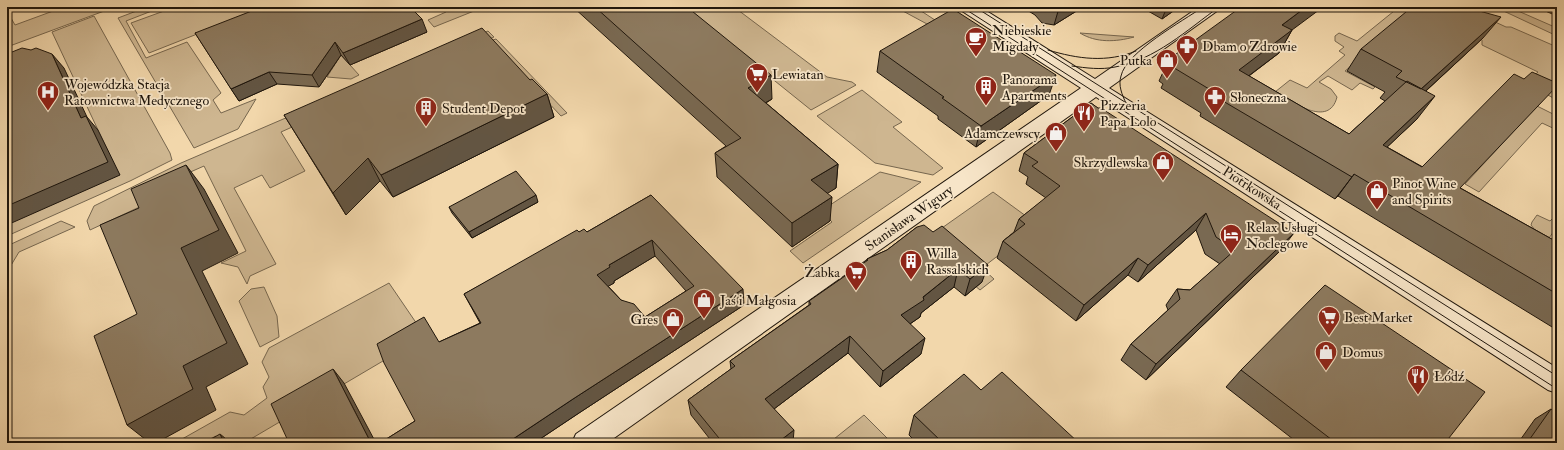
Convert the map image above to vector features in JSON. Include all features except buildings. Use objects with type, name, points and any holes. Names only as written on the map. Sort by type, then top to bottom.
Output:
[{"type":"street","name":"Piotrkowska","points":[[968,7],[1557,382]]},
{"type":"street","name":"Stanisława Wigury","points":[[585,443],[1211,7]]},
{"type":"shaded area","points":[[14,7],[19,7],[7,11]]},
{"type":"shaded area","points":[[64,7],[115,7],[7,47],[7,11],[15,25]]},
{"type":"shaded area","points":[[147,7],[162,7],[126,21],[146,58],[187,42],[221,93],[213,100],[221,113],[256,99],[238,129],[194,148],[118,18]]},
{"type":"shaded area","points":[[175,7],[249,7],[253,12],[149,53],[131,23]]},
{"type":"shaded area","points":[[441,7],[471,7],[474,11],[434,27],[428,20],[446,12]]},
{"type":"shaded area","points":[[683,7],[734,7],[827,77],[852,82],[856,85],[811,110]]},
{"type":"shaded area","points":[[907,7],[915,7],[938,22],[927,24],[901,10]]},
{"type":"shaded area","points":[[1399,7],[1463,7],[1506,27],[1511,27],[1557,47],[1557,100],[1526,83],[1538,72],[1482,45],[1482,40],[1474,34],[1413,15],[1345,71],[1375,87],[1373,89],[1360,83],[1352,90],[1328,76],[1319,82],[1331,89],[1337,97],[1333,106],[1326,111],[1318,112],[1300,106],[1275,92],[1290,80],[1307,88],[1345,55],[1339,51],[1344,47],[1335,41],[1335,36],[1339,33],[1357,41]]},
{"type":"shaded area","points":[[1495,7],[1509,7],[1557,28],[1557,36]]},
{"type":"shaded area","points":[[94,16],[170,153],[172,160],[130,181],[7,236],[7,225],[98,130],[52,32]]},
{"type":"shaded area","points":[[488,31],[494,37],[281,132],[305,171],[270,188],[262,175],[234,188],[276,264],[250,276],[247,284],[238,267],[221,263],[246,251],[204,166],[145,192],[148,203],[90,230],[87,221],[94,206],[181,163]]},
{"type":"shaded area","points":[[1080,33],[1134,37],[1106,41],[1093,39]]},
{"type":"shaded area","points":[[496,39],[567,113],[561,116],[490,41]]},
{"type":"shaded area","points":[[341,55],[359,75],[351,79],[327,77]]},
{"type":"shaded area","points":[[862,90],[902,122],[893,127],[943,168],[933,175],[875,163],[817,116]]},
{"type":"shaded area","points":[[1537,106],[1557,116],[1557,130],[1542,123],[1479,192],[1465,184]]},
{"type":"shaded area","points":[[880,172],[921,182],[803,263],[790,251],[832,222],[821,211]]},
{"type":"shaded area","points":[[993,192],[1030,219],[1017,241],[982,268],[994,279],[980,290],[922,242]]},
{"type":"shaded area","points":[[1557,214],[1557,227],[1549,238],[1535,230],[1531,225],[1537,215],[1550,221]]},
{"type":"shaded area","points":[[61,221],[75,227],[19,252],[10,267],[7,268],[7,246]]},
{"type":"shaded area","points":[[389,283],[419,327],[405,348],[244,443],[219,443],[216,436],[202,443],[175,443],[230,412],[244,415],[267,398],[263,387],[269,377],[262,362],[269,348]]},
{"type":"shaded area","points":[[264,287],[277,316],[279,337],[260,347],[239,301],[251,289]]},
{"type":"shaded area","points":[[864,415],[892,443],[829,443]]},
{"type":"tram line","points":[[962,7],[1557,389]]},
{"type":"tram line","points":[[975,7],[1126,103]]},
{"type":"tram line","points":[[1128,64],[1144,47],[1203,7]]},
{"type":"tram line","points":[[1128,64],[1144,58],[1170,43],[1219,7]]},
{"type":"tram line","points":[[1048,50],[1070,56],[1092,58],[1114,57],[1136,51]]},
{"type":"tram line","points":[[1072,66],[1110,68],[1128,64]]},
{"type":"tram line","points":[[1126,103],[1120,83],[1121,76],[1128,64]]},
{"type":"tram line","points":[[1126,103],[1557,376]]},
{"type":"place","name":"Niebieskie Migdały","points":[[976,58]]},
{"type":"place","name":"Dbam o Zdrowie","points":[[1187,66]]},
{"type":"place","name":"Putka","points":[[1167,80]]},
{"type":"place","name":"Lewiatan","points":[[757,94]]},
{"type":"place","name":"Panorama Apartments","points":[[986,106]]},
{"type":"place","name":"Wojewódzka Stacja Ratownictwa Medycznego","points":[[48,112]]},
{"type":"place","name":"Słoneczna","points":[[1215,116]]},
{"type":"place","name":"Student Depot","points":[[426,128]]},
{"type":"place","name":"Pizzeria Papa Lolo","points":[[1084,132]]},
{"type":"place","name":"Adamczewscy","points":[[1056,152]]},
{"type":"place","name":"Skrzydlewska","points":[[1163,182]]},
{"type":"place","name":"Pinot Wine and Spirits","points":[[1377,210]]},
{"type":"place","name":"Relax Usługi Noclegowe","points":[[1231,254]]},
{"type":"place","name":"Willa Rassalskich","points":[[911,280]]},
{"type":"place","name":"Żabka","points":[[856,292]]},
{"type":"place","name":"Jaś i Małgosia","points":[[704,320]]},
{"type":"place","name":"Best Market","points":[[1329,336]]},
{"type":"place","name":"Gres","points":[[673,338]]},
{"type":"place","name":"Domus","points":[[1326,372]]},
{"type":"place","name":"Łódź","points":[[1418,396]]}]
